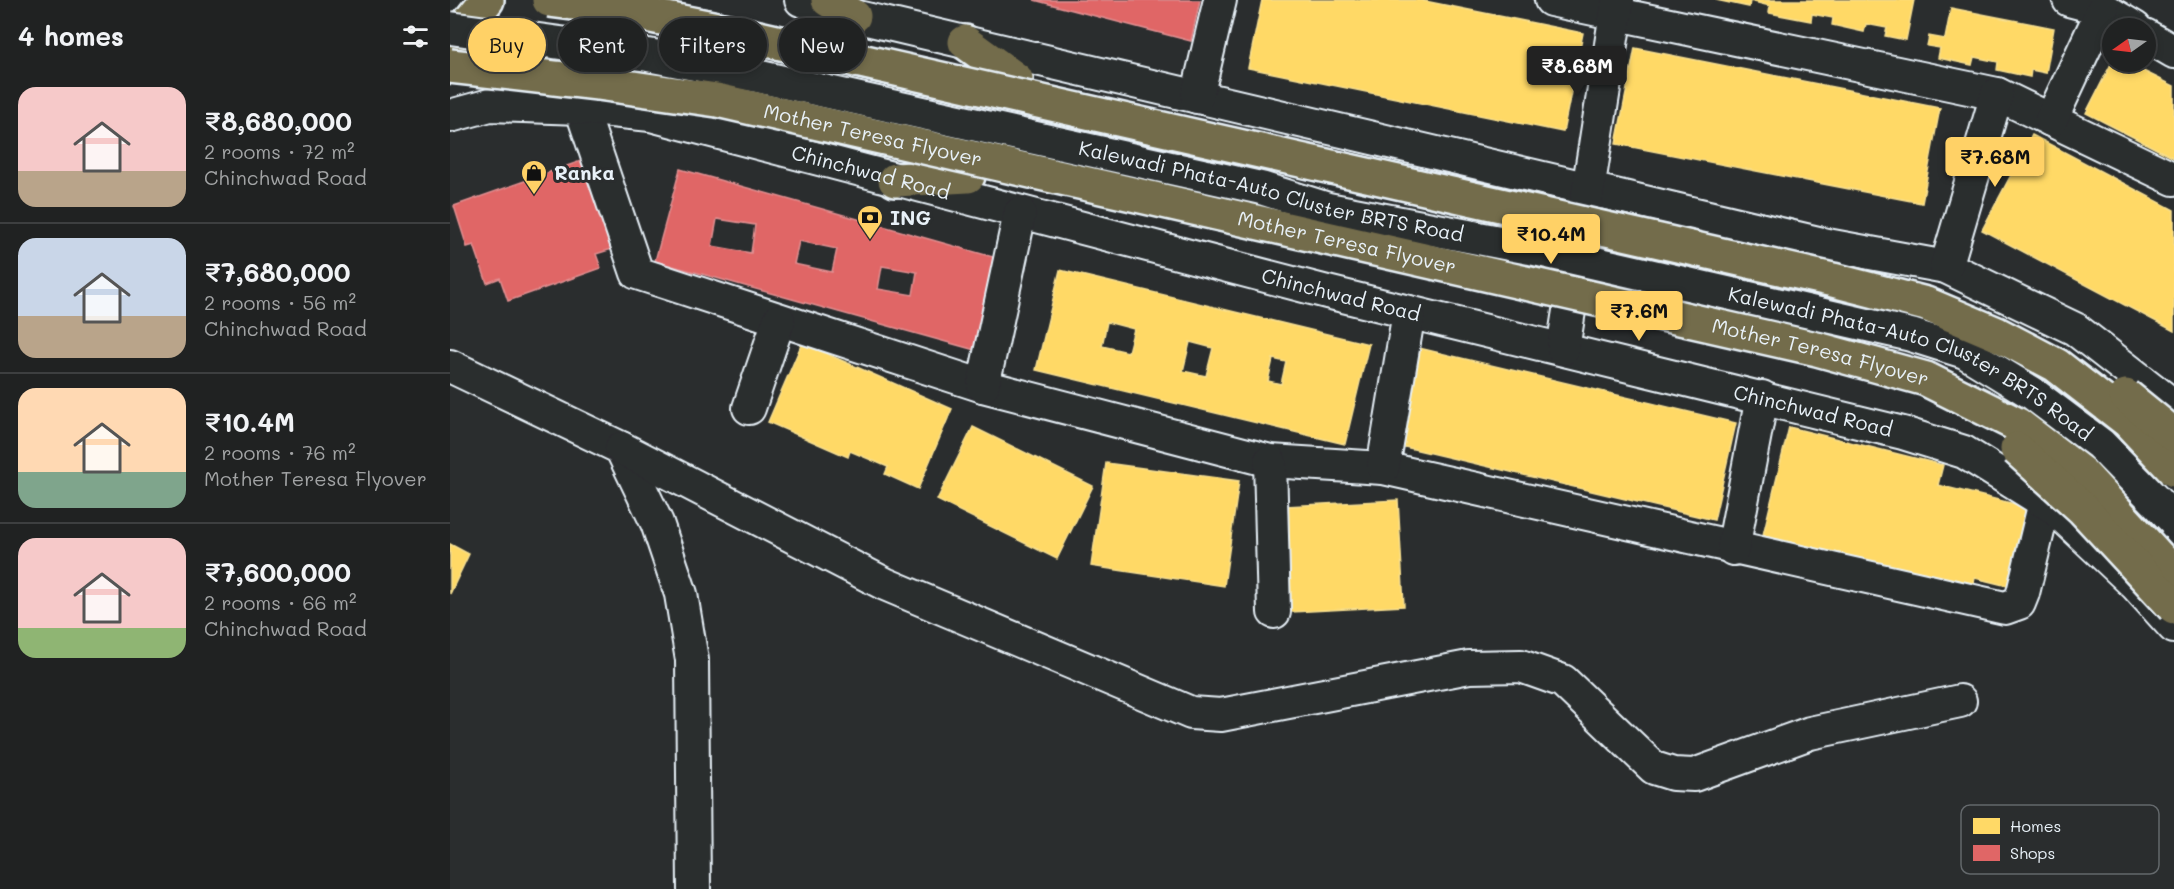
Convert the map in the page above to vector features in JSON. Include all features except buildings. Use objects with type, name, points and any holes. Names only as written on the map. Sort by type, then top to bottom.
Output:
[{"type":"main road","points":[[450,46],[487,0]]},
{"type":"main road","points":[[549,0],[611,8],[732,32],[1822,278],[1926,304],[1997,334],[2056,365],[2128,421],[2174,471]]},
{"type":"main road","points":[[966,42],[1016,79],[1493,189],[1824,260],[1897,279],[2004,318],[2091,369],[2174,435]]},
{"type":"main road","name":"Mother Teresa Flyover","points":[[450,66],[598,83],[717,100],[1817,349],[1904,371],[1968,397],[2018,425],[2081,473],[2174,574]]},
{"type":"main road","points":[[895,180],[968,176],[1294,249],[1518,304],[1878,381],[1951,412],[2022,452],[2083,509],[2174,607]]},
{"type":"street","points":[[627,0],[601,49],[581,108],[637,273],[983,386],[1270,461],[1383,468],[1733,549],[2005,608],[2019,603],[2023,593],[2045,502]]},
{"type":"street","points":[[1197,97],[1220,0]]},
{"type":"street","points":[[1551,0],[1617,7],[1997,94],[2174,179]]},
{"type":"street","points":[[2069,0],[2103,9],[2118,18]]},
{"type":"street","points":[[829,4],[966,42],[1197,97],[1827,245],[1946,267],[2075,329],[2174,406]]},
{"type":"street","points":[[1563,349],[1617,7]]},
{"type":"street","points":[[2051,120],[2103,9]]},
{"type":"street","name":"Kalewadi Phata-Auto Cluster BRTS Road","points":[[450,28],[648,55],[752,75],[1261,188],[1328,209],[1530,248],[1911,335],[1965,352],[2032,393],[2100,444],[2174,520]]},
{"type":"street","points":[[2156,41],[2174,52]]},
{"type":"street","points":[[1946,267],[1997,94]]},
{"type":"street","name":"Chinchwad Road","points":[[450,116],[490,105],[581,108],[651,115],[1020,213],[1409,312],[1903,433],[1964,452],[2045,502],[2136,585],[2174,627]]},
{"type":"street","points":[[983,386],[1020,213]]},
{"type":"street","points":[[1383,468],[1409,312]]},
{"type":"street","points":[[749,408],[779,320]]},
{"type":"street","points":[[450,366],[621,448],[885,585],[1191,713],[1221,715],[1469,667],[1521,666],[1563,681],[1654,768],[1673,774],[1694,775],[1810,734],[1960,701]]},
{"type":"street","points":[[1733,549],[1762,397]]},
{"type":"street","points":[[621,448],[657,523],[681,594],[692,660],[694,889]]},
{"type":"street","points":[[1270,461],[1274,612]]},
{"type":"place","name":"Ranka","points":[[534,196]]},
{"type":"place","name":"ING","points":[[870,241]]}]
